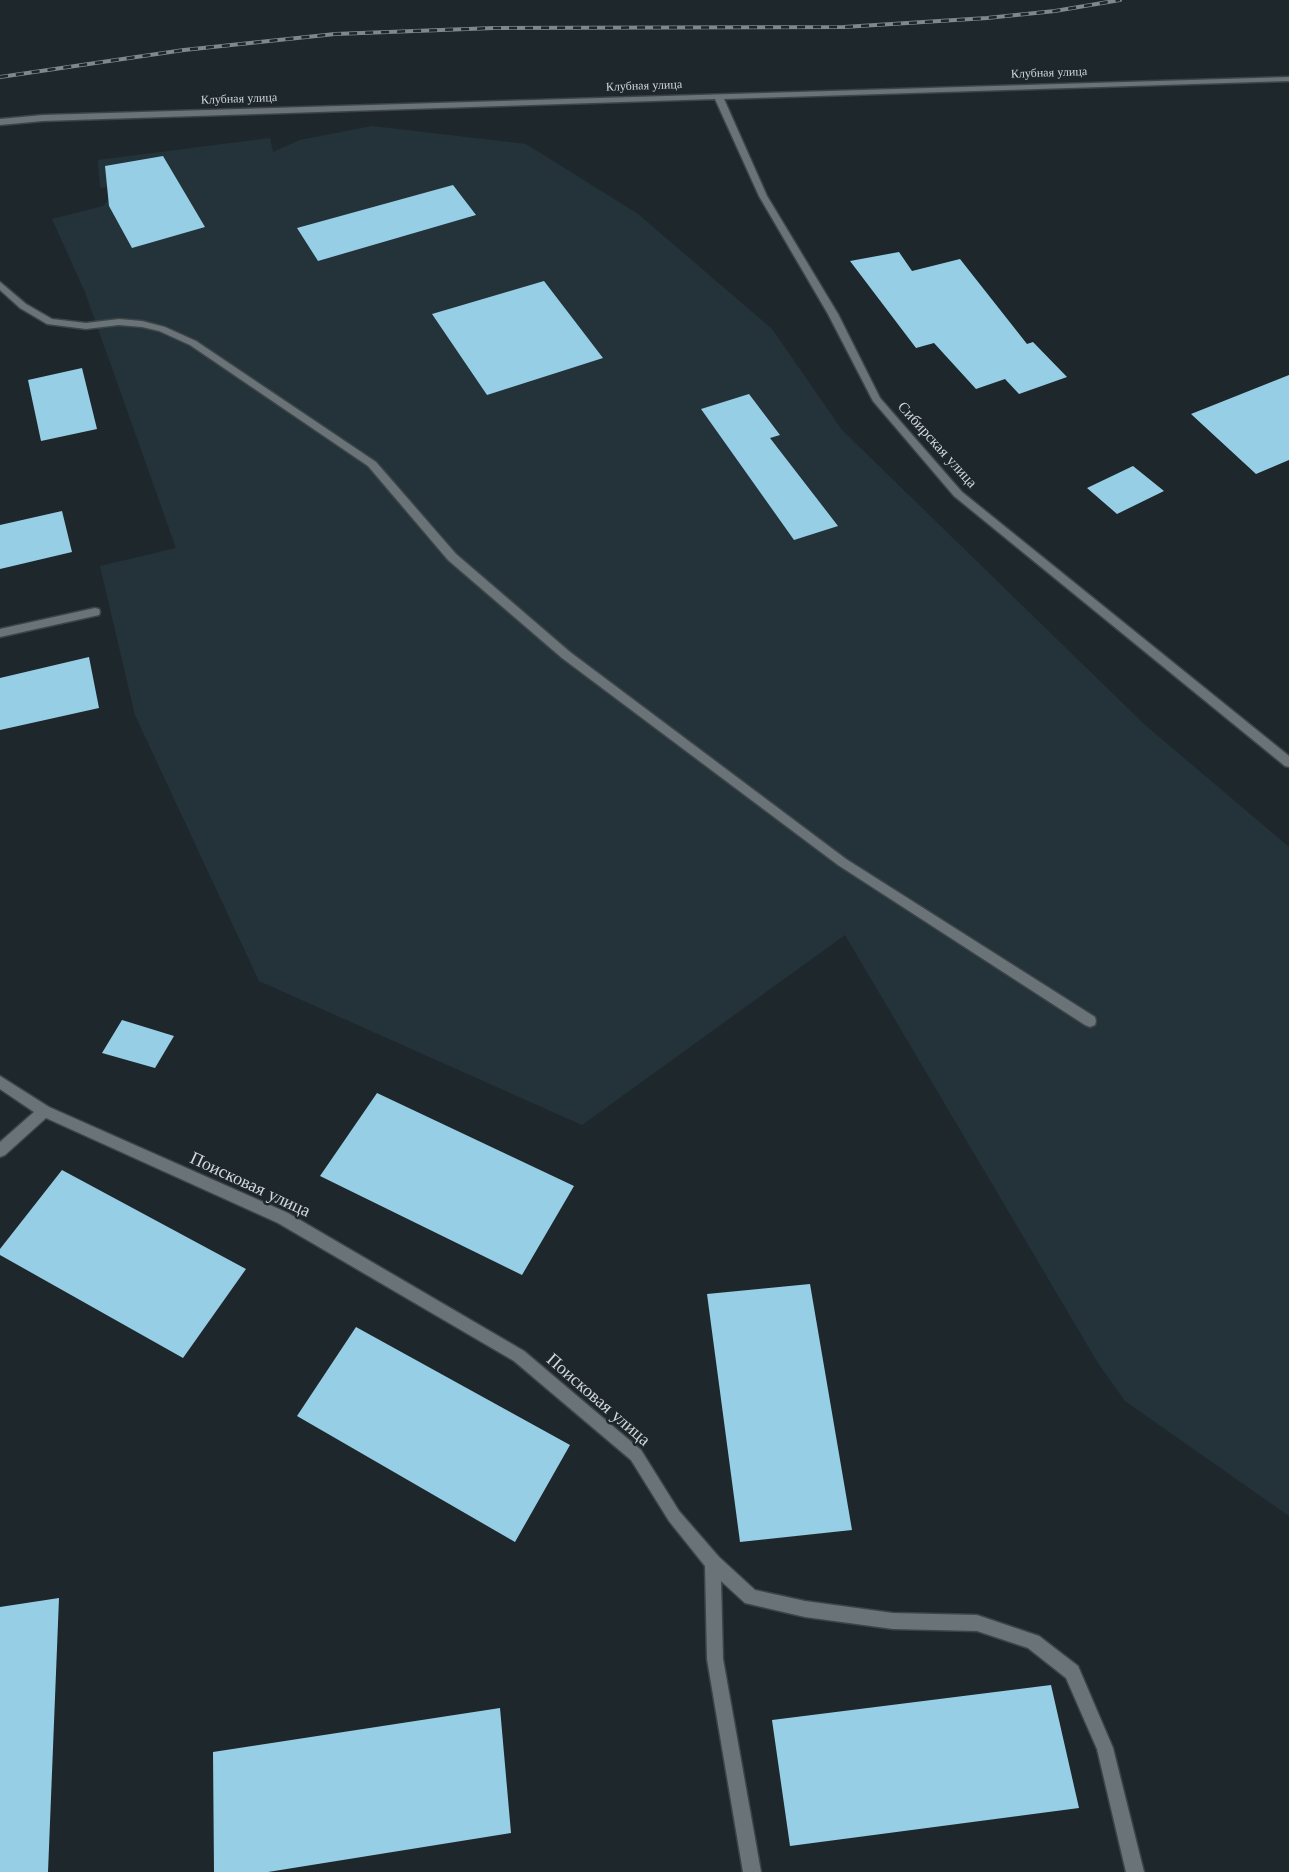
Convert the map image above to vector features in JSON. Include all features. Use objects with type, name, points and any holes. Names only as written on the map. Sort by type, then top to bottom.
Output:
[{"type":"street","name":"Клубная улица","points":[[0,122],[63,117],[1289,79]]},
{"type":"street","name":"Сибирская улица","points":[[718,96],[762,196],[833,314],[876,399],[958,494],[1289,763]]},
{"type":"street","points":[[0,285],[23,306],[50,322],[86,326],[119,322],[142,324],[162,329],[193,343],[372,464],[452,558],[566,655],[842,862],[1090,1021]]},
{"type":"street","points":[[0,633],[95,612]]},
{"type":"street","name":"Поисковая улица","points":[[0,1082],[44,1111],[282,1218],[519,1356],[636,1455],[674,1516],[713,1563],[751,1597],[805,1609],[893,1621],[977,1623],[1033,1642],[1072,1672],[1105,1748],[1135,1872]]},
{"type":"street","points":[[0,1151],[44,1111]]},
{"type":"street","points":[[713,1563],[715,1659],[752,1872]]},
{"type":"shaded area","points":[[372,126],[526,144],[638,214],[772,329],[842,430],[1145,725],[1289,847],[1289,1516],[1125,1401],[1098,1363],[845,935],[582,1125],[259,981],[135,715],[100,566],[176,548],[85,292],[52,219],[103,206],[120,186],[100,188],[98,160],[270,138],[273,152],[300,140]]},
{"type":"building","points":[[163,156],[205,227],[132,248],[109,206],[105,166]]},
{"type":"building","points":[[453,185],[476,215],[318,261],[297,228]]},
{"type":"building","points":[[899,252],[912,271],[960,259],[1027,344],[1033,342],[1067,377],[1019,394],[1005,379],[976,389],[934,343],[916,348],[850,261]]},
{"type":"building","points":[[544,281],[603,358],[487,395],[432,314]]},
{"type":"building","points":[[82,368],[97,429],[41,441],[28,380]]},
{"type":"building","points":[[1289,375],[1289,460],[1256,474],[1191,414]]},
{"type":"building","points":[[749,394],[780,435],[770,438],[838,526],[794,540],[701,409]]},
{"type":"building","points":[[1133,466],[1164,491],[1117,514],[1087,488]]},
{"type":"building","points":[[62,511],[72,552],[0,569],[0,525]]},
{"type":"building","points":[[89,657],[99,708],[0,730],[0,678]]},
{"type":"building","points":[[122,1020],[174,1036],[155,1068],[102,1053]]},
{"type":"building","points":[[377,1093],[574,1186],[522,1275],[320,1176]]},
{"type":"building","points":[[62,1170],[246,1269],[183,1358],[0,1255],[0,1249]]},
{"type":"building","points":[[810,1284],[852,1530],[740,1542],[707,1294]]},
{"type":"building","points":[[356,1327],[570,1445],[515,1542],[297,1416]]},
{"type":"building","points":[[59,1598],[48,1872],[0,1872],[0,1607]]},
{"type":"building","points":[[1051,1685],[1079,1808],[790,1846],[772,1720]]},
{"type":"building","points":[[500,1708],[511,1833],[268,1872],[214,1872],[213,1752]]},
{"type":"railway","points":[[0,77],[184,50],[335,34],[494,28],[844,27],[987,18],[1055,11],[1120,0]]}]
